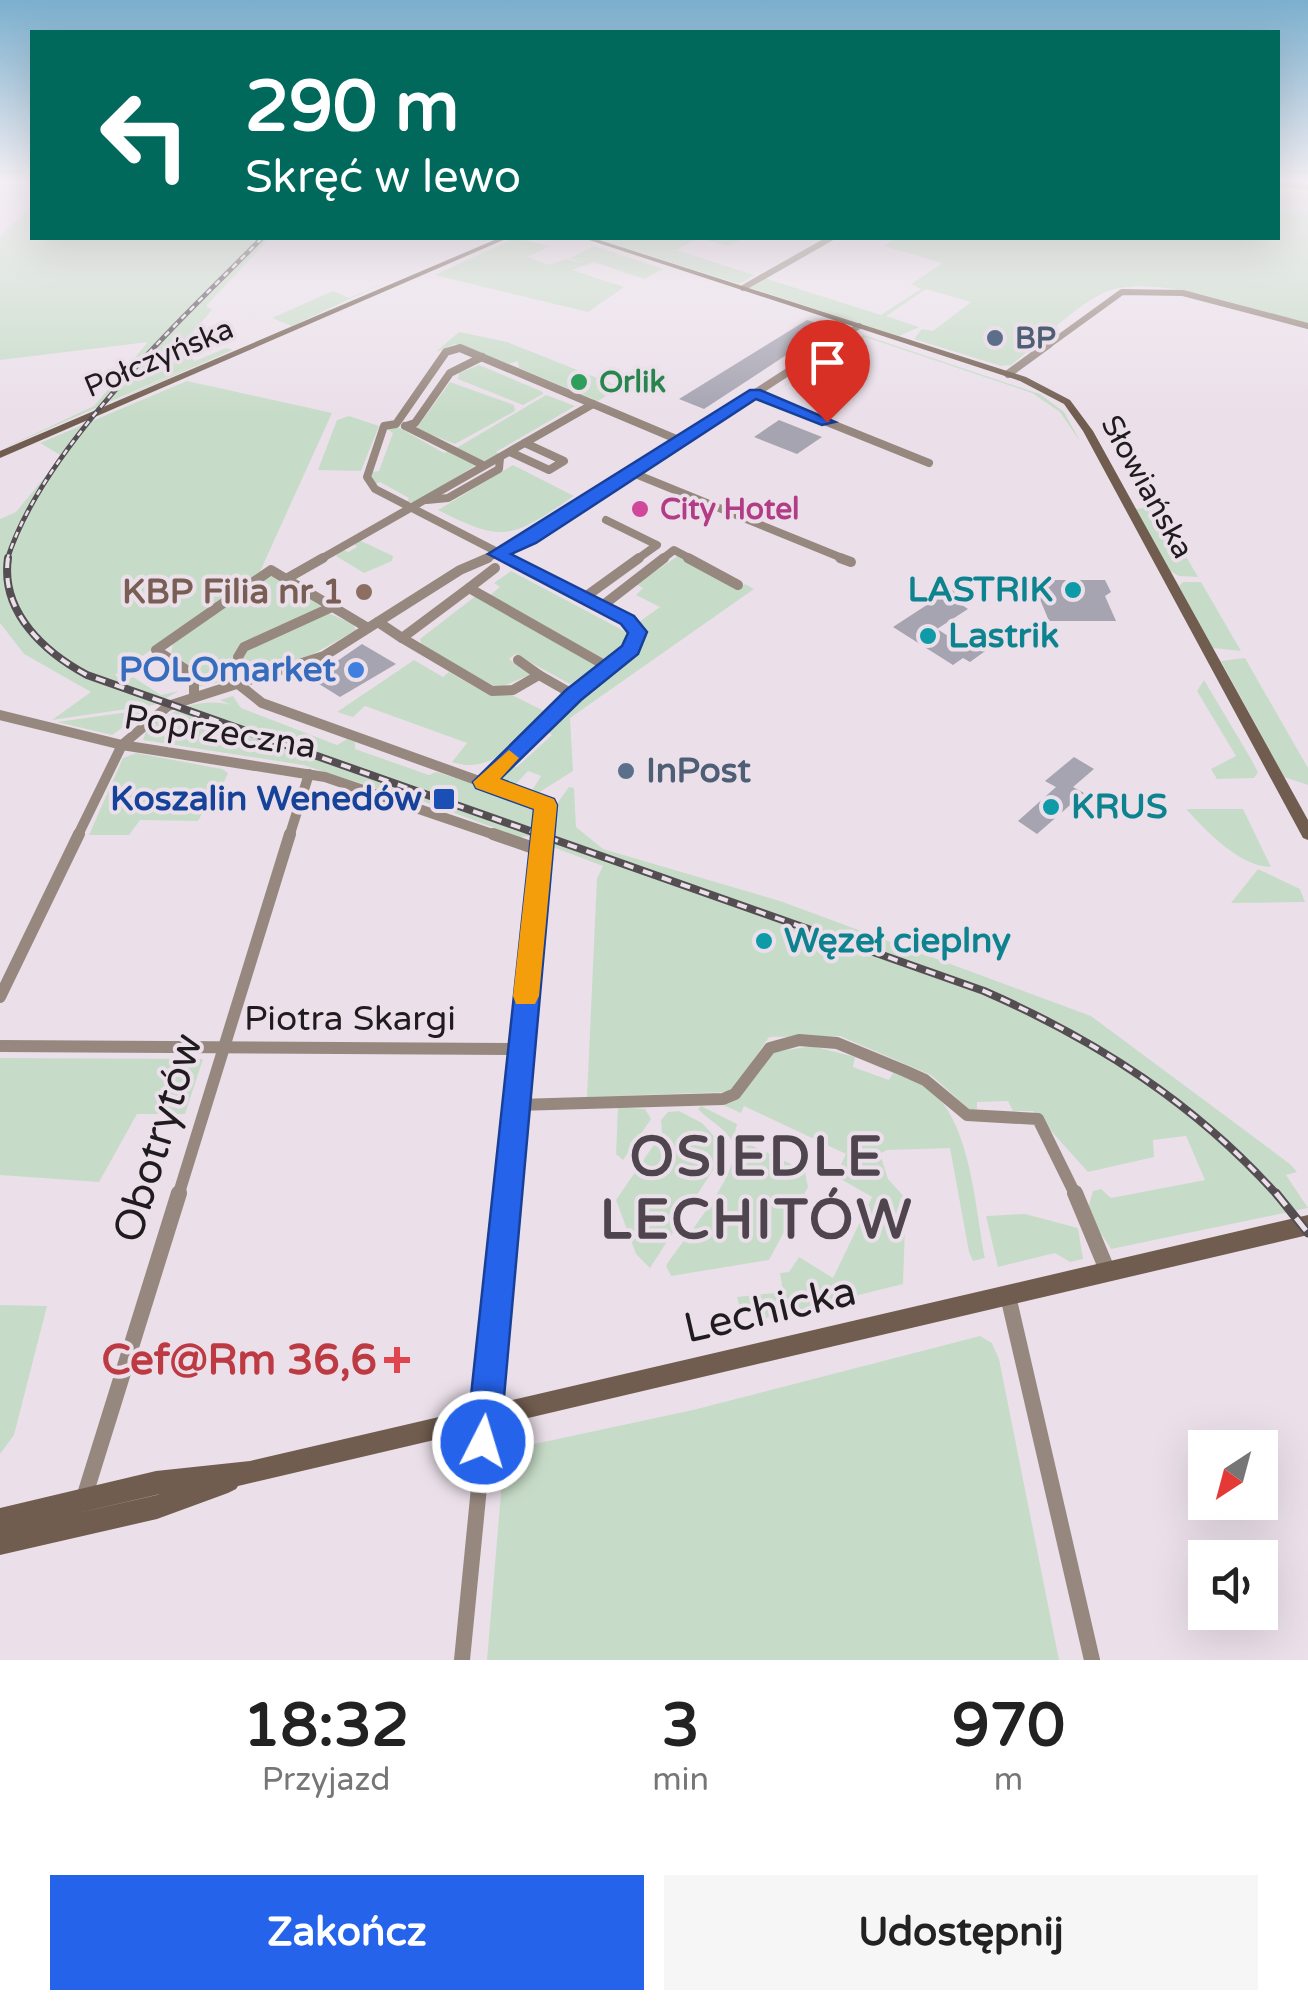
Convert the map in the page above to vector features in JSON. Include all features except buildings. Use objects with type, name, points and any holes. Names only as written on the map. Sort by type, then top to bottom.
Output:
[{"type":"street","name":"Połczyńska","points":[[0,455],[456,258]]},
{"type":"street","name":"Słowiańska","points":[[651,258],[1008,374],[1047,389],[1078,414],[1308,834]]},
{"type":"street","points":[[743,288],[795,258]]},
{"type":"street","points":[[1008,374],[1122,292],[1183,294],[1308,326]]},
{"type":"street","points":[[0,997],[122,745],[150,717],[194,694],[308,664],[460,570],[530,539],[859,326]]},
{"type":"street","points":[[401,425],[427,378],[449,350],[460,348],[682,441]]},
{"type":"street","points":[[482,357],[445,380],[415,423],[384,426],[367,477],[376,489],[628,620],[638,632],[631,650],[574,695],[484,782]]},
{"type":"street","points":[[427,378],[445,380]]},
{"type":"street","points":[[755,393],[929,463]]},
{"type":"street","points":[[286,579],[481,464],[500,458],[592,404]]},
{"type":"street","points":[[401,425],[481,464]]},
{"type":"street","points":[[510,452],[549,470],[564,461],[525,443]]},
{"type":"street","points":[[425,500],[448,498],[499,469],[500,458]]},
{"type":"street","points":[[633,472],[851,562]]},
{"type":"street","points":[[585,597],[657,545],[606,520]]},
{"type":"street","points":[[602,606],[674,550],[738,584]]},
{"type":"street","points":[[402,638],[494,568]]},
{"type":"street","points":[[194,694],[194,675],[156,650],[271,570],[368,628]]},
{"type":"street","points":[[469,588],[608,667]]},
{"type":"street","points":[[332,607],[244,647],[238,657],[241,682],[262,703],[546,805],[462,1660]]},
{"type":"street","points":[[378,622],[492,690],[513,690],[539,675]]},
{"type":"street","points":[[518,660],[574,695]]},
{"type":"street","name":"Poprzeczna","points":[[0,714],[122,745],[308,774],[542,851]]},
{"type":"street","name":"Obotrytów","points":[[82,1513],[308,774]]},
{"type":"street","points":[[516,1106],[722,1099],[736,1094],[770,1048],[799,1040],[837,1044],[925,1080],[967,1115],[1038,1119],[1048,1132],[1083,1222],[1108,1272]]},
{"type":"street","name":"Piotra Skargi","points":[[0,1046],[520,1048]]},
{"type":"street","name":"Lechicka","points":[[0,1520],[157,1507],[250,1473],[1308,1226]]},
{"type":"street","points":[[1008,1296],[1092,1660]]},
{"type":"street","name":"Lechicka","points":[[0,1544],[82,1513]]},
{"type":"green space","points":[[0,258],[251,258],[206,306],[212,310],[178,349],[195,361],[226,348],[233,350],[0,450],[94,406],[148,342],[0,360]]},
{"type":"green space","points":[[471,258],[531,258],[549,265],[566,259],[582,263],[571,258],[631,258],[663,269],[644,279],[594,262],[572,270],[624,287],[588,312],[435,275]]},
{"type":"green space","points":[[659,258],[702,258],[754,275],[739,284]]},
{"type":"green space","points":[[927,258],[1308,258],[1308,325],[1176,289],[1124,287],[1091,300],[1011,365],[1001,366],[914,339],[922,329],[933,331],[971,302],[926,289],[886,316],[919,327],[899,336],[748,287],[764,278],[881,315],[921,289],[911,284],[943,263]]},
{"type":"green space","points":[[390,280],[292,326],[272,318],[333,291],[349,298]]},
{"type":"green space","points":[[459,332],[507,342],[620,387],[598,401],[519,368],[518,361],[508,364],[455,344],[436,352]]},
{"type":"green space","points":[[864,335],[1040,394],[1064,412],[1081,443],[1060,412],[1032,393],[865,337],[768,396]]},
{"type":"green space","points":[[479,365],[543,394],[523,405],[458,379],[459,373]]},
{"type":"green space","points":[[187,381],[332,413],[258,576],[115,675],[124,682],[133,677],[161,695],[179,691],[154,705],[52,720],[91,692],[24,654],[0,623],[0,519],[16,512],[62,456],[40,443]]},
{"type":"green space","points":[[450,382],[514,405],[515,411],[455,444],[416,429]]},
{"type":"green space","points":[[546,395],[575,406],[496,452],[501,455],[479,463],[453,450]]},
{"type":"green space","points":[[349,416],[379,426],[361,471],[318,470],[337,420]]},
{"type":"green space","points":[[396,426],[444,453],[449,451],[477,464],[418,502],[407,502],[409,498],[380,482],[375,484],[371,478],[372,472],[379,471],[393,433],[387,429]]},
{"type":"green space","points":[[513,465],[574,496],[537,520],[509,532],[479,528],[438,510]]},
{"type":"green space","points":[[1157,506],[1198,577],[1179,576],[1170,571],[1136,509]]},
{"type":"green space","points":[[359,540],[393,556],[392,561],[364,573],[336,556],[342,549],[348,552],[357,547],[353,543]]},
{"type":"green space","points":[[678,556],[738,589],[745,584],[754,589],[570,718],[573,771],[535,795],[531,792],[541,776],[528,771],[515,785],[501,781],[499,776],[509,765],[517,767],[552,735],[547,731],[641,646],[646,631],[639,622],[660,607],[636,595],[643,588],[636,584]]},
{"type":"green space","points":[[511,571],[628,633],[624,645],[606,660],[489,596],[500,587],[494,583]]},
{"type":"green space","points":[[270,574],[323,605],[326,612],[353,624],[356,630],[294,665],[198,687],[201,675],[171,655],[173,643]]},
{"type":"green space","points":[[1183,582],[1201,582],[1241,651],[1212,648],[1179,586]]},
{"type":"green space","points":[[477,595],[597,666],[570,684],[515,654],[509,659],[530,675],[498,688],[422,647],[420,639]]},
{"type":"green space","points":[[1245,658],[1308,768],[1308,785],[1284,777],[1221,661]]},
{"type":"green space","points":[[414,660],[443,677],[449,672],[489,695],[512,695],[548,713],[493,760],[467,765],[452,762],[467,743],[365,706],[353,717],[337,712]]},
{"type":"green space","points":[[1204,680],[1258,772],[1254,778],[1217,779],[1211,769],[1236,756],[1197,691]]},
{"type":"green space","points":[[233,696],[241,708],[337,745],[347,739],[355,742],[355,749],[429,775],[436,772],[501,792],[535,811],[532,836],[519,837],[382,786],[378,789],[303,765],[143,740],[146,731],[175,711],[197,704],[231,705],[220,700]]},
{"type":"green space","points":[[150,709],[112,735],[57,722]]},
{"type":"green space","points":[[136,753],[228,773],[216,800],[209,801],[198,821],[140,820],[129,835],[89,835],[123,758]]},
{"type":"green space","points":[[569,787],[574,788],[576,827],[603,849],[780,901],[1091,1016],[1290,1164],[1297,1172],[1286,1175],[1308,1208],[1111,1249],[1087,1212],[1093,1191],[1101,1189],[1111,1198],[1205,1180],[1186,1136],[1153,1140],[1154,1157],[1088,1172],[1033,1111],[1013,1111],[1008,1101],[977,1102],[977,1109],[969,1109],[931,1075],[840,1036],[769,1037],[736,1086],[726,1092],[587,1097],[597,878],[603,866],[553,847],[551,812]]},
{"type":"green space","points":[[1186,809],[1243,809],[1271,867],[1236,854]]},
{"type":"green space","points":[[1258,869],[1300,889],[1305,902],[1231,903]]},
{"type":"green space","points":[[812,1046],[855,1057],[853,1067],[889,1080],[893,1073],[916,1081],[943,1103],[963,1143],[985,1258],[973,1261],[969,1252],[950,1148],[887,1150],[880,1154],[888,1179],[906,1199],[903,1284],[799,1310],[796,1301],[772,1306],[774,1316],[756,1320],[753,1307],[740,1309],[737,1297],[783,1292],[780,1273],[789,1272],[799,1257],[833,1278],[872,1197],[839,1178],[837,1173],[846,1154],[744,1106],[741,1113],[721,1104],[775,1052]]},
{"type":"green space","points":[[0,1058],[203,1059],[185,1114],[137,1114],[99,1182],[0,1175]]},
{"type":"green space","points":[[701,1106],[737,1124],[734,1137],[793,1165],[803,1162],[808,1187],[769,1260],[671,1276],[666,1266],[721,1187],[734,1154],[729,1136],[698,1109]]},
{"type":"green space","points":[[618,1107],[645,1109],[651,1119],[623,1160],[616,1154]]},
{"type":"green space","points":[[679,1111],[702,1123],[723,1146],[722,1156],[650,1268],[636,1254],[616,1200],[662,1133],[661,1120],[668,1112]]},
{"type":"green space","points":[[1025,1214],[1078,1228],[1083,1259],[1070,1262],[1055,1253],[998,1267],[986,1216]]},
{"type":"green space","points":[[0,1305],[47,1306],[14,1435],[0,1454]]},
{"type":"green space","points":[[980,1336],[992,1343],[999,1359],[1059,1660],[487,1660],[504,1457],[511,1449],[693,1410]]},
{"type":"railway","points":[[7,560],[25,517],[81,431],[154,347],[242,258]]},
{"type":"railway","points":[[8,558],[11,596],[29,629],[56,655],[87,675],[984,991],[1066,1031],[1142,1077],[1213,1132],[1278,1196]]},
{"type":"railway","points":[[1276,1193],[1308,1233]]},
{"type":"slow traffic","points":[[509,758],[484,782],[546,805],[526,996]]},
{"type":"place","name":"BP","points":[[995,338]]},
{"type":"place","name":"Orlik","points":[[579,382]]},
{"type":"place","name":"City Hotel","points":[[640,509]]},
{"type":"place","name":"LASTRIK","points":[[1073,590]]},
{"type":"place","name":"KBP Filia nr 1","points":[[364,592]]},
{"type":"place","name":"Lastrik","points":[[928,636]]},
{"type":"place","name":"POLOmarket","points":[[356,670]]},
{"type":"place","name":"InPost","points":[[626,771]]},
{"type":"place","name":"Koszalin Wenedów","points":[[444,799]]},
{"type":"place","name":"KRUS","points":[[1051,807]]},
{"type":"place","name":"Węzeł cieplny","points":[[764,941]]},
{"type":"place","name":"Cef@Rm 36,6","points":[[397,1360]]},
{"type":"district","name":"OSIEDLE LECHITÓW","points":[[757,1190]]},
{"type":"route","points":[[483,1442],[546,805],[484,782],[574,695],[631,650],[638,632],[628,620],[497,554],[530,539],[755,393],[827,422]]}]
